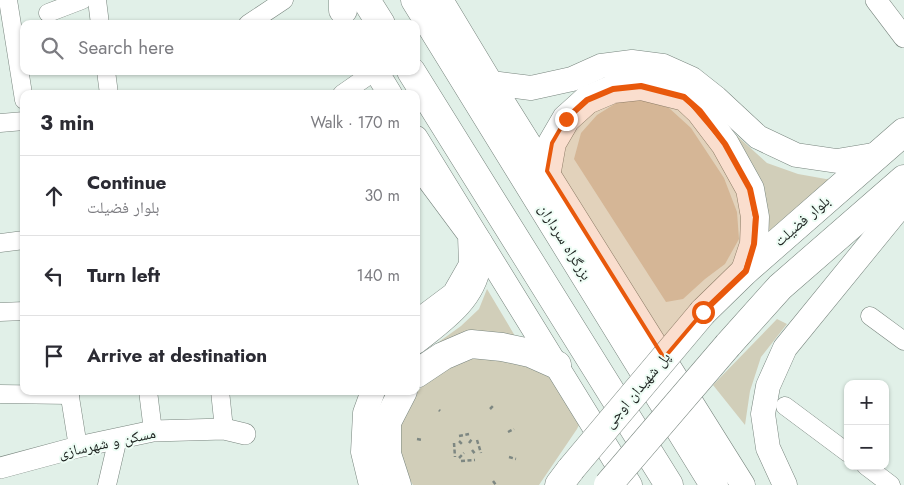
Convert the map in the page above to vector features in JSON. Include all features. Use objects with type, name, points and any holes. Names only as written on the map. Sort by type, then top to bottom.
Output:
[{"type":"main road","name":"بزرگراه سرداران","points":[[415,0],[714,485]]},
{"type":"main road","points":[[441,0],[490,83],[743,485]]},
{"type":"main road","points":[[348,7],[373,20]]},
{"type":"main road","points":[[490,83],[531,88],[572,79],[600,66],[632,62],[663,66],[692,78],[758,137],[796,155],[837,161],[879,154]]},
{"type":"main road","points":[[378,75],[388,90]]},
{"type":"main road","points":[[413,75],[669,485]]},
{"type":"main road","points":[[547,171],[552,143],[566,119],[587,100],[613,89],[641,86],[684,97],[700,111],[725,144],[750,189],[756,217],[754,244],[746,271]]},
{"type":"main road","name":"بلوار فضیلت","points":[[703,312],[746,271],[904,132]]},
{"type":"main road","points":[[420,156],[424,173],[480,242],[630,485]]},
{"type":"main road","points":[[608,485],[780,287],[904,179]]},
{"type":"main road","points":[[785,485],[768,448],[764,414],[768,386],[785,348],[904,202]]},
{"type":"main road","points":[[420,339],[458,307],[472,288],[479,266],[480,242]]},
{"type":"main road","name":"پل شهیدان اوجی","points":[[565,477],[703,312]]},
{"type":"main road","points":[[420,371],[443,356],[471,344],[502,347],[530,353],[557,365]]},
{"type":"main road","points":[[371,485],[363,452],[365,413],[372,395]]},
{"type":"main road","points":[[397,485],[386,454],[386,422],[401,395]]},
{"type":"street","points":[[8,0],[8,54],[21,90]]},
{"type":"street","points":[[48,13],[82,0]]},
{"type":"street","points":[[97,0],[100,20]]},
{"type":"street","points":[[254,20],[284,0]]},
{"type":"street","points":[[885,3],[904,37]]},
{"type":"street","points":[[107,75],[108,90]]},
{"type":"street","points":[[348,90],[370,75]]},
{"type":"street","points":[[0,123],[20,121]]},
{"type":"street","points":[[420,316],[452,292],[468,264],[467,236],[424,173]]},
{"type":"street","points":[[0,243],[20,240]]},
{"type":"street","points":[[0,312],[20,311]]},
{"type":"street","points":[[870,316],[904,341]]},
{"type":"street","points":[[0,394],[20,394]]},
{"type":"street","points":[[70,395],[78,447]]},
{"type":"street","points":[[148,395],[153,431]]},
{"type":"street","points":[[220,395],[224,429]]},
{"type":"street","points":[[785,406],[844,450]]},
{"type":"street","name":"مسکن و شهرسازی","points":[[0,468],[78,447],[153,431],[224,429],[245,434]]},
{"type":"street","points":[[107,485],[118,438]]},
{"type":"street","points":[[871,470],[891,485]]},
{"type":"path","points":[[490,409],[493,406]]},
{"type":"path","points":[[508,432],[514,429]]},
{"type":"path","points":[[459,436],[469,434]]},
{"type":"path","points":[[417,439],[423,440]]},
{"type":"path","points":[[469,443],[472,439]]},
{"type":"path","points":[[477,440],[481,453]]},
{"type":"path","points":[[459,441],[462,444]]},
{"type":"path","points":[[454,443],[455,457]]},
{"type":"path","points":[[472,450],[476,455]]},
{"type":"path","points":[[464,453],[460,460],[475,460]]},
{"type":"path","points":[[509,458],[516,459]]},
{"type":"path","points":[[493,481],[496,485]]},
{"type":"highlighted area","points":[[641,86],[685,97],[725,144],[750,189],[755,217],[754,244],[745,271],[703,312],[664,358],[547,171],[552,143],[566,119],[587,100],[613,89]]},
{"type":"shaded area","points":[[621,100],[644,100],[669,108],[691,128],[724,178],[737,212],[739,239],[725,264],[683,299],[666,302],[574,159],[581,133],[597,115]]},
{"type":"shaded area","points":[[715,116],[767,163],[798,174],[826,179],[839,178],[766,240],[769,225],[763,198]]},
{"type":"shaded area","points":[[487,289],[515,336],[429,349],[461,326],[479,309]]},
{"type":"shaded area","points":[[777,319],[787,324],[761,357],[750,391],[745,425],[713,385]]},
{"type":"shaded area","points":[[481,356],[513,358],[548,373],[581,421],[539,485],[413,485],[398,451],[397,428],[407,406],[415,395],[420,395],[420,389],[424,384],[433,374],[451,362]]},
{"type":"route","points":[[566,119],[587,100],[613,89],[641,86],[684,97],[700,111],[725,144],[750,189],[756,217],[754,244],[746,271],[703,312]]}]
